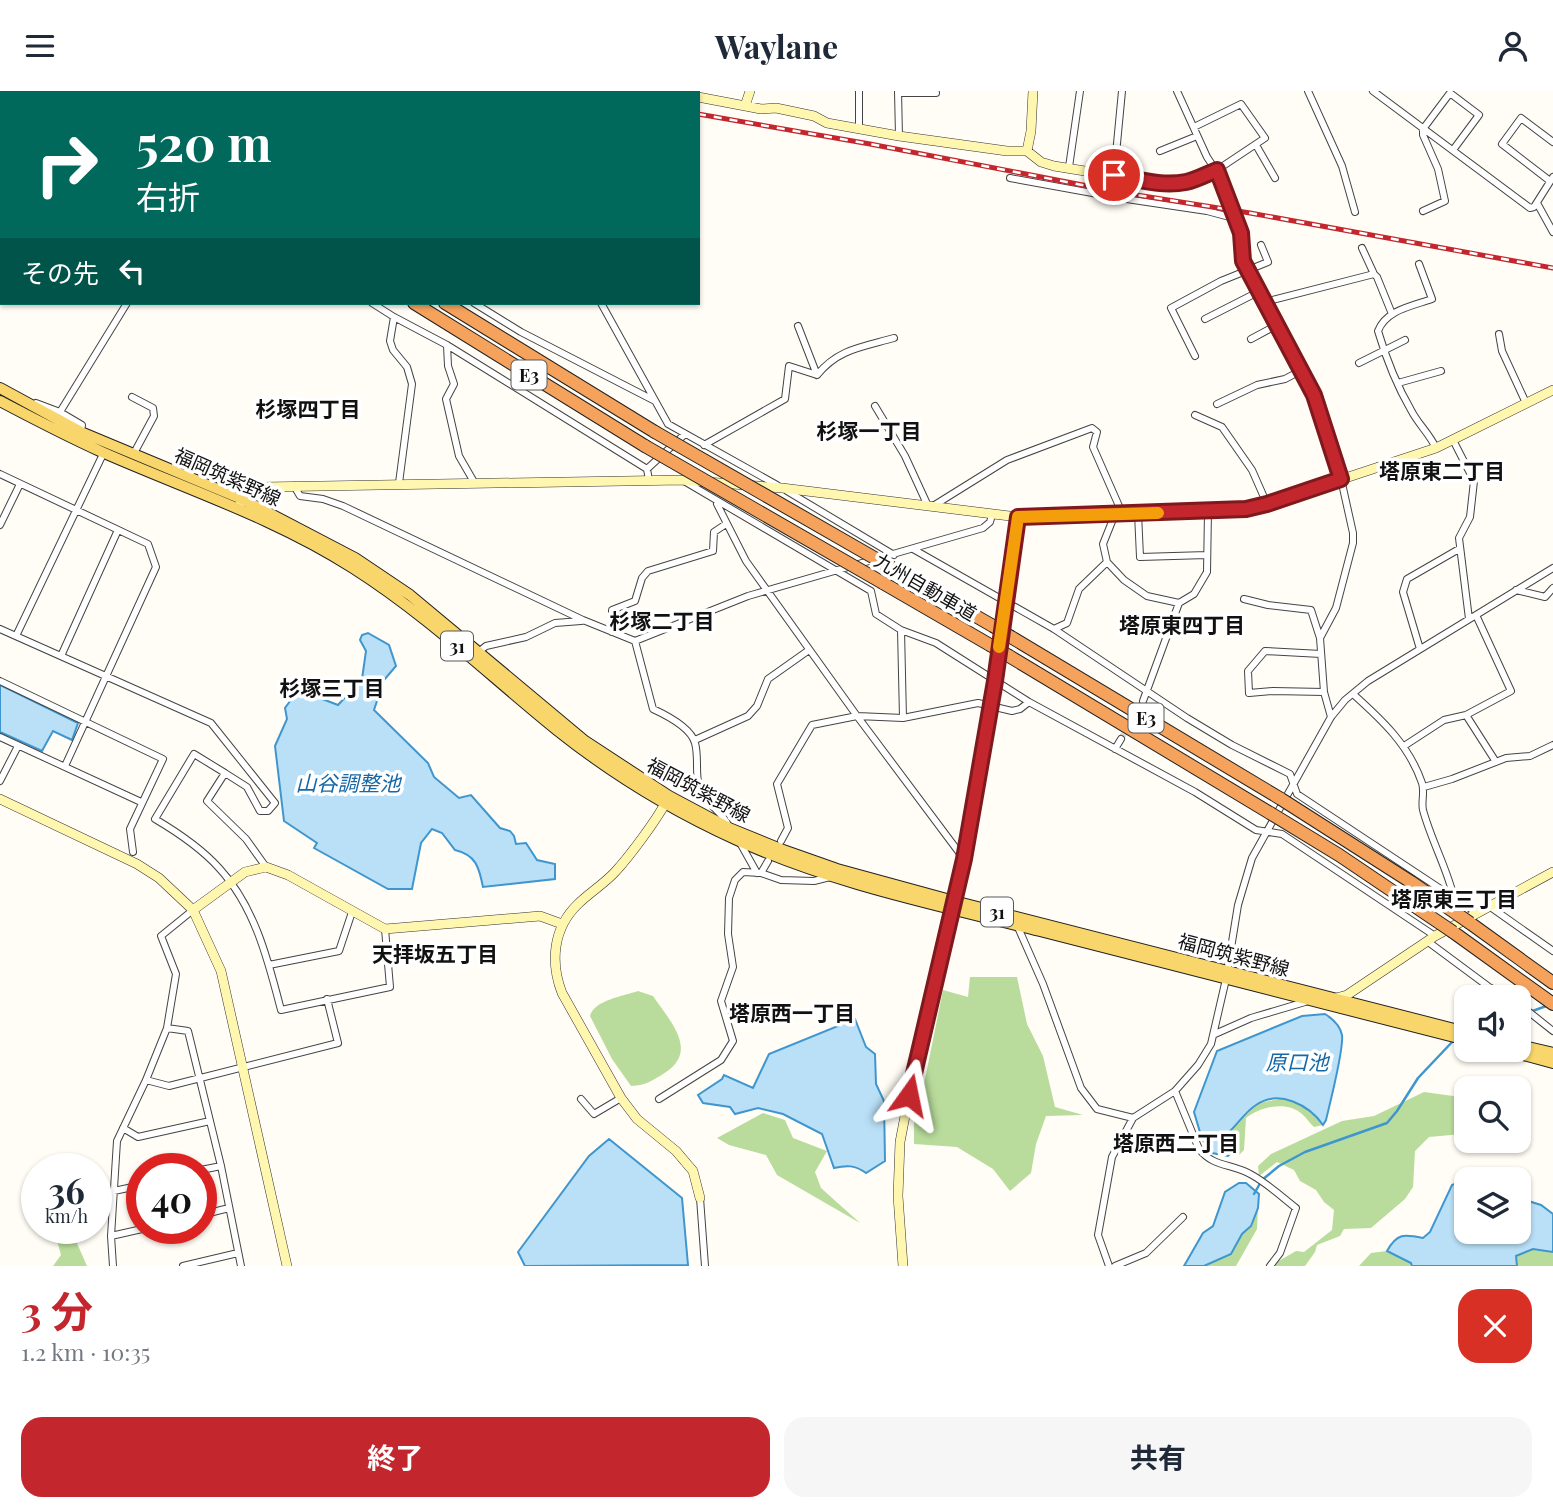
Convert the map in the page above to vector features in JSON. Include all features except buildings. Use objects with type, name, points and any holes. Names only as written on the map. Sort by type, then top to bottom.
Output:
[{"type":"highway","name":"九州自動車道","points":[[417,305],[645,446],[1009,656],[1339,855],[1553,1004]]},
{"type":"highway","name":"九州自動車道","points":[[448,305],[655,432],[893,562],[993,627],[1281,799],[1411,882],[1474,918],[1553,982]]},
{"type":"main road","name":"福岡筑紫野線","points":[[0,388],[81,432],[355,558],[410,595],[585,741],[667,800],[729,828],[837,869],[1017,925],[1454,1029]]},
{"type":"main road","name":"福岡筑紫野線","points":[[0,401],[104,452],[240,504],[350,566],[405,602],[555,728],[604,765],[739,841],[778,858],[832,876],[1227,974],[1310,1000],[1454,1037]]},
{"type":"main road","points":[[1531,1048],[1553,1053]]},
{"type":"main road","points":[[1531,1057],[1553,1063]]},
{"type":"street","points":[[657,91],[663,91]]},
{"type":"street","points":[[746,106],[750,91]]},
{"type":"street","points":[[859,91],[859,128]]},
{"type":"street","points":[[1027,151],[1033,91]]},
{"type":"street","points":[[1069,167],[1080,91]]},
{"type":"street","points":[[1114,175],[1122,91]]},
{"type":"street","points":[[1177,91],[1207,157],[1217,170],[1237,219],[1243,261],[1314,395],[1341,479],[1353,533],[1353,551],[1336,608],[1320,638]]},
{"type":"street","points":[[1308,91],[1342,166],[1355,212]]},
{"type":"street","points":[[1373,91],[1530,208],[1537,203],[1552,179],[1502,144],[1521,118],[1553,142]]},
{"type":"street","points":[[899,136],[898,92],[936,93]]},
{"type":"street","points":[[1423,211],[1443,203],[1446,199],[1438,169],[1423,135],[1423,128],[1450,93],[1479,115],[1453,150]]},
{"type":"street","points":[[701,95],[761,109],[776,108],[814,116],[827,123],[899,136],[1007,151],[1027,151],[1041,162],[1165,184],[1188,181],[1217,170],[1265,138],[1241,104],[1194,127]]},
{"type":"street","points":[[1160,151],[1197,136]]},
{"type":"street","points":[[1256,145],[1275,178]]},
{"type":"street","points":[[1010,178],[1207,211],[1237,219]]},
{"type":"street","points":[[1537,203],[1553,232]]},
{"type":"street","points":[[1195,356],[1171,308],[1221,281],[1268,261],[1261,245]]},
{"type":"street","points":[[1362,248],[1392,314]]},
{"type":"street","points":[[1419,264],[1432,299],[1392,314],[1378,328],[1384,349],[1412,413],[1431,436],[1436,447]]},
{"type":"street","points":[[1265,302],[1374,274]]},
{"type":"street","points":[[1205,319],[1259,292]]},
{"type":"street","points":[[60,412],[126,305]]},
{"type":"street","points":[[375,305],[447,345],[647,469],[649,479]]},
{"type":"street","points":[[477,305],[521,332],[656,402]]},
{"type":"street","points":[[602,305],[668,425],[782,488],[893,562]]},
{"type":"street","points":[[394,317],[390,341],[393,350],[407,367],[412,384],[398,483]]},
{"type":"street","points":[[1251,339],[1277,325]]},
{"type":"street","points":[[798,326],[817,375]]},
{"type":"street","points":[[1499,334],[1502,351],[1526,403]]},
{"type":"street","points":[[817,375],[829,360],[849,351],[894,338]]},
{"type":"street","points":[[1359,363],[1405,340]]},
{"type":"street","points":[[447,345],[448,366],[454,384],[446,399],[459,456],[474,482]]},
{"type":"street","points":[[704,445],[785,399],[789,366],[817,375]]},
{"type":"street","points":[[1217,404],[1302,370]]},
{"type":"street","points":[[1398,383],[1441,371]]},
{"type":"street","points":[[240,504],[259,488],[649,479],[782,488],[1018,517],[1246,509],[1436,447],[1553,390]]},
{"type":"street","points":[[132,397],[153,408],[154,416],[133,454]]},
{"type":"street","points":[[27,403],[38,403],[60,412],[82,425],[81,432]]},
{"type":"street","points":[[875,406],[905,456],[930,507]]},
{"type":"street","points":[[1195,415],[1222,427],[1252,470],[1267,504]]},
{"type":"street","points":[[930,507],[1007,460],[1092,428],[1097,432],[1093,447],[1119,506],[1103,544],[1107,562],[1124,580],[1142,593],[1179,603]]},
{"type":"street","points":[[647,469],[685,434]]},
{"type":"street","points":[[1404,746],[1444,720],[1466,715],[1511,691],[1473,617],[1459,538],[1470,517],[1474,481],[1453,440]]},
{"type":"street","points":[[16,636],[104,452]]},
{"type":"street","points":[[0,474],[148,544],[156,567],[65,766]]},
{"type":"street","points":[[682,480],[871,591],[876,614],[901,630],[936,643],[1029,702],[1195,792],[1256,830],[1282,834],[1431,938],[1487,985]]},
{"type":"street","points":[[0,525],[20,484]]},
{"type":"street","points":[[295,486],[300,496],[323,499],[343,506],[583,621],[635,641],[729,602],[835,572],[893,562],[913,549],[983,528],[990,522],[992,515]]},
{"type":"street","points":[[716,502],[746,561],[964,859]]},
{"type":"street","points":[[1143,701],[1179,603],[1194,594],[1207,572],[1208,511]]},
{"type":"street","points":[[1138,513],[1140,557],[1207,555]]},
{"type":"street","points":[[903,1265],[898,1172],[903,1121],[964,859],[995,681],[1018,517]]},
{"type":"street","points":[[612,632],[612,610],[635,601],[642,578],[648,571],[713,551],[714,532],[726,524]]},
{"type":"street","points":[[61,656],[118,530]]},
{"type":"street","points":[[913,549],[1054,629],[1232,745],[1290,774],[1297,794],[1454,898],[1474,918]]},
{"type":"street","points":[[1420,649],[1402,592],[1407,579],[1459,549]]},
{"type":"street","points":[[1054,629],[1067,623],[1079,589],[1107,562]]},
{"type":"street","points":[[1109,1266],[1098,1235],[1112,1157],[1133,1118],[1175,1091],[1206,1053],[1215,1034],[1246,874],[1293,782],[1331,717],[1368,681],[1553,568]]},
{"type":"street","points":[[1516,590],[1545,597],[1553,588]]},
{"type":"street","points":[[1244,599],[1311,610],[1320,638],[1324,692],[1331,717]]},
{"type":"street","points":[[477,653],[486,646],[526,637],[555,623],[583,621]]},
{"type":"street","points":[[0,629],[211,723],[275,803],[268,811],[260,811],[247,787],[194,754],[155,819],[220,868],[247,908],[269,965],[281,1010],[390,987],[385,929]]},
{"type":"street","points":[[901,630],[903,718]]},
{"type":"street","points":[[635,641],[653,709],[674,720],[695,740],[700,788],[715,811],[724,816],[729,828]]},
{"type":"street","points":[[695,740],[748,716],[757,706],[768,679],[809,650]]},
{"type":"street","points":[[1321,654],[1265,651],[1248,671],[1249,693],[1324,692]]},
{"type":"street","points":[[0,681],[163,759],[130,829],[133,852]]},
{"type":"street","points":[[1353,694],[1388,726],[1404,746],[1424,787],[1422,807],[1454,898]]},
{"type":"street","points":[[781,841],[788,828],[777,784],[812,725],[857,716],[903,718],[978,703],[1012,711],[1029,702]]},
{"type":"street","points":[[1466,715],[1496,762]]},
{"type":"street","points":[[0,737],[141,802]]},
{"type":"street","points":[[1115,749],[1121,739]]},
{"type":"street","points":[[1424,787],[1496,762],[1530,756],[1553,745]]},
{"type":"street","points":[[0,782],[18,746]]},
{"type":"street","points":[[225,773],[207,801],[246,839],[266,867]]},
{"type":"street","points":[[0,799],[137,864],[159,877],[193,910],[221,971],[287,1266]]},
{"type":"street","points":[[667,800],[615,872],[577,905],[562,924],[555,950],[556,977],[562,993],[621,1098],[637,1119],[676,1151],[693,1171],[700,1198],[705,1266]]},
{"type":"street","points":[[739,841],[759,873]]},
{"type":"street","points":[[759,873],[768,862]]},
{"type":"street","points":[[112,1221],[117,1140],[167,1028],[176,974],[161,936],[245,872],[266,867],[288,874],[385,929],[540,916],[562,924]]},
{"type":"street","points":[[1215,1034],[1251,1018],[1310,1000],[1334,999],[1347,995],[1431,938],[1474,918],[1489,906],[1553,872]]},
{"type":"street","points":[[659,1099],[695,1079],[721,1060],[733,1041],[721,1001],[733,967],[728,934],[729,898],[740,874],[759,873],[782,880],[814,881],[832,876]]},
{"type":"street","points":[[1489,906],[1553,951]]},
{"type":"street","points":[[269,965],[338,951],[352,912]]},
{"type":"street","points":[[1017,925],[1043,984],[1081,1088],[1097,1109],[1133,1118]]},
{"type":"street","points":[[146,1080],[169,1086],[338,1043],[327,999]]},
{"type":"street","points":[[1531,1014],[1553,1031]]},
{"type":"street","points":[[167,1028],[188,1031],[241,1266]]},
{"type":"street","points":[[1175,1091],[1199,1149],[1205,1157],[1213,1163],[1250,1174],[1296,1208],[1280,1253],[1270,1266]]},
{"type":"street","points":[[581,1099],[594,1114],[621,1098]]},
{"type":"street","points":[[123,1128],[138,1137],[210,1121]]},
{"type":"street","points":[[114,1191],[126,1188]]},
{"type":"street","points":[[217,1211],[229,1208]]},
{"type":"street","points":[[1115,1266],[1146,1253],[1183,1217]]},
{"type":"street","points":[[112,1244],[113,1266]]},
{"type":"street","points":[[183,1266],[238,1254]]},
{"type":"green space","points":[[970,977],[1017,977],[1027,1024],[1043,1056],[1055,1107],[1083,1115],[1046,1116],[1036,1144],[1031,1173],[1010,1191],[993,1169],[957,1147],[914,1144],[914,1122],[943,990],[968,997]]},
{"type":"green space","points":[[638,991],[653,996],[673,1025],[681,1045],[676,1063],[666,1072],[649,1082],[631,1086],[612,1059],[590,1016],[603,1002]]},
{"type":"green space","points":[[1424,1092],[1454,1097],[1454,1135],[1429,1137],[1415,1151],[1413,1187],[1405,1199],[1371,1228],[1344,1229],[1340,1236],[1317,1245],[1305,1266],[1270,1266],[1296,1251],[1304,1252],[1332,1230],[1334,1210],[1316,1190],[1300,1181],[1294,1170],[1277,1162],[1259,1176],[1258,1166],[1271,1154],[1342,1121],[1374,1116]]},
{"type":"green space","points":[[1280,1099],[1304,1107],[1323,1125],[1314,1127],[1302,1114],[1289,1107],[1266,1108],[1246,1118],[1244,1150],[1239,1155],[1231,1154],[1234,1145],[1228,1132],[1258,1103]]},
{"type":"green space","points":[[763,1113],[785,1120],[793,1138],[827,1151],[815,1172],[821,1188],[860,1223],[777,1175],[766,1155],[729,1145],[717,1138]]},
{"type":"green space","points":[[1258,1208],[1257,1229],[1236,1266],[1204,1266],[1231,1254],[1242,1234],[1251,1226]]},
{"type":"green space","points":[[58,1244],[77,1244],[87,1266],[53,1266],[61,1255]]},
{"type":"green space","points":[[1533,1249],[1553,1252],[1553,1266],[1517,1266],[1516,1256]]},
{"type":"green space","points":[[1387,1251],[1412,1266],[1359,1266],[1371,1253]]},
{"type":"water","name":"山谷調整池","points":[[368,633],[389,645],[396,666],[384,680],[374,710],[428,763],[434,777],[459,798],[471,795],[500,828],[510,831],[516,844],[526,843],[537,860],[555,864],[555,879],[483,887],[478,868],[472,859],[455,850],[442,833],[432,829],[421,843],[412,889],[388,889],[314,848],[317,843],[284,821],[275,746],[287,719],[285,708],[296,693],[312,695],[338,705],[362,679],[366,651],[360,640],[362,635]]},
{"type":"water","points":[[0,685],[78,723],[72,740],[53,731],[42,751],[0,732]]},
{"type":"water","name":"原口池","points":[[1325,1014],[1338,1025],[1342,1042],[1323,1125],[1310,1111],[1293,1101],[1265,1100],[1252,1108],[1229,1132],[1233,1145],[1228,1156],[1212,1153],[1202,1139],[1194,1112],[1217,1051],[1302,1016]]},
{"type":"water","points":[[855,1019],[866,1047],[875,1054],[876,1084],[884,1101],[885,1161],[866,1173],[851,1166],[834,1168],[822,1134],[783,1114],[758,1108],[735,1114],[730,1107],[703,1103],[698,1095],[724,1075],[753,1088],[769,1054]]},
{"type":"water","points":[[609,1139],[682,1198],[688,1265],[525,1266],[518,1252],[589,1156]]},
{"type":"water","points":[[1239,1183],[1246,1183],[1259,1194],[1258,1208],[1251,1226],[1242,1234],[1231,1254],[1204,1266],[1184,1266],[1203,1233],[1213,1226],[1225,1192]]},
{"type":"water","points":[[1454,1184],[1454,1244],[1531,1244],[1531,1202],[1553,1214],[1553,1252],[1533,1249],[1516,1256],[1517,1266],[1412,1266],[1387,1251],[1394,1241],[1402,1236],[1423,1238],[1430,1232]]},
{"type":"waterway","points":[[1531,1012],[1549,1005]]},
{"type":"waterway","points":[[1254,1194],[1262,1180],[1279,1166],[1305,1152],[1387,1123],[1418,1078],[1454,1040]]},
{"type":"tunnel","points":[[1121,739],[1143,701]]},
{"type":"railway","points":[[700,114],[1124,193],[1553,268]]},
{"type":"slow traffic","points":[[999,647],[1018,517],[1158,513]]},
{"type":"district","name":"杉塚四丁目","points":[[308,408]]},
{"type":"district","name":"杉塚一丁目","points":[[869,430]]},
{"type":"district","name":"塔原東二丁目","points":[[1442,470]]},
{"type":"district","name":"杉塚二丁目","points":[[662,620]]},
{"type":"district","name":"塔原東四丁目","points":[[1182,624]]},
{"type":"district","name":"杉塚三丁目","points":[[332,687]]},
{"type":"district","name":"塔原東三丁目","points":[[1454,898]]},
{"type":"district","name":"天拝坂五丁目","points":[[435,953]]},
{"type":"district","name":"塔原西一丁目","points":[[792,1012]]},
{"type":"district","name":"塔原西二丁目","points":[[1176,1142]]},
{"type":"route","points":[[909,1095],[964,859],[995,681],[1018,517],[1246,509],[1341,479],[1314,395],[1243,261],[1241,233],[1217,170],[1176,184],[1114,175]]}]
